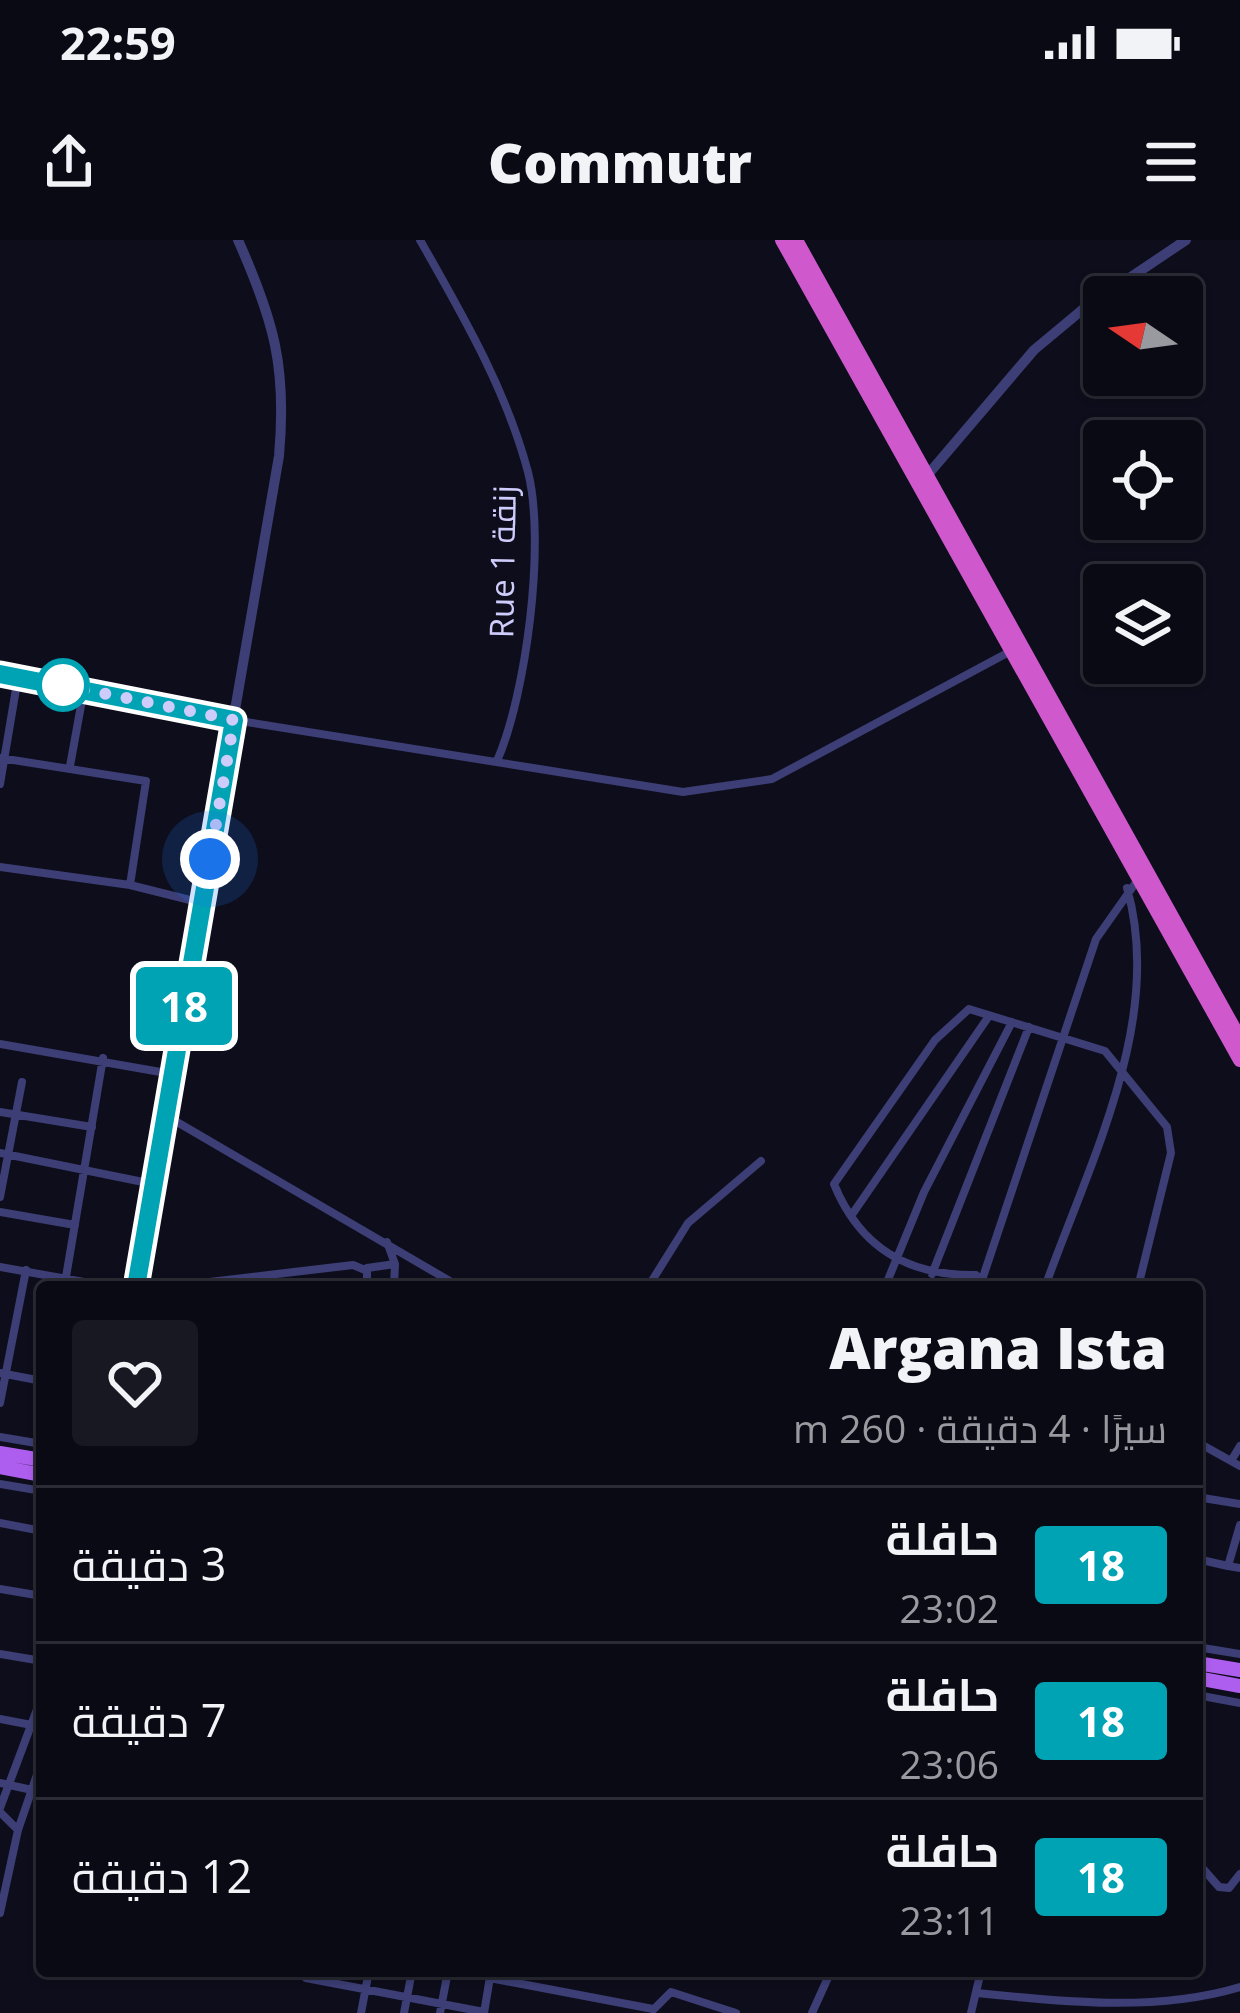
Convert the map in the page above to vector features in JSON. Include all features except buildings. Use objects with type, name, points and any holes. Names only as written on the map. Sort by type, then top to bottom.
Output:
[{"type":"highway","points":[[782,240],[1240,1039]]},
{"type":"highway","points":[[796,240],[1133,883],[1240,1060]]},
{"type":"main road","points":[[0,1453],[36,1459]]},
{"type":"main road","points":[[0,1467],[36,1473]]},
{"type":"main road","points":[[1203,1664],[1240,1670]]},
{"type":"main road","points":[[1203,1679],[1240,1686]]},
{"type":"street","points":[[136,1281],[272,502],[283,384],[277,334],[238,240]]},
{"type":"street","name":"Rue 1 زنقة","points":[[420,240],[490,371],[530,485],[524,658],[497,761]]},
{"type":"street","points":[[922,480],[1034,350],[1082,310],[1186,240]]},
{"type":"street","points":[[0,674],[234,720],[683,792],[742,787],[795,769],[1011,651]]},
{"type":"street","points":[[0,784],[18,677]]},
{"type":"street","points":[[70,766],[84,689]]},
{"type":"street","points":[[2,759],[146,781],[130,885]]},
{"type":"street","points":[[0,867],[130,885],[202,902]]},
{"type":"street","points":[[985,1281],[1096,938],[1133,883]]},
{"type":"street","points":[[1048,1281],[1125,1069],[1138,963],[1133,883]]},
{"type":"street","points":[[968,1281],[895,1260],[851,1216],[835,1189],[836,1175],[947,1026],[966,1010],[1106,1051],[1125,1069],[1171,1140],[1139,1281]]},
{"type":"street","points":[[851,1216],[989,1016]]},
{"type":"street","points":[[887,1281],[923,1192],[1012,1022]]},
{"type":"street","points":[[932,1274],[1028,1027]]},
{"type":"street","points":[[0,1044],[104,1058],[172,1074]]},
{"type":"street","points":[[67,1277],[104,1058]]},
{"type":"street","points":[[0,1197],[4,1154],[22,1082]]},
{"type":"street","points":[[0,1112],[92,1127]]},
{"type":"street","points":[[165,1115],[450,1281]]},
{"type":"street","points":[[4,1154],[153,1184]]},
{"type":"street","points":[[653,1281],[688,1222],[760,1162]]},
{"type":"street","points":[[0,1212],[75,1225]]},
{"type":"street","points":[[387,1241],[395,1264],[394,1281]]},
{"type":"street","points":[[215,1281],[395,1264]]},
{"type":"street","points":[[0,1267],[85,1281]]},
{"type":"street","points":[[0,1403],[26,1270]]},
{"type":"street","points":[[365,1270],[366,1281]]},
{"type":"street","points":[[3,1373],[36,1380]]},
{"type":"street","points":[[0,1437],[36,1443]]},
{"type":"street","points":[[1203,1445],[1235,1463],[1240,1446]]},
{"type":"street","points":[[0,1484],[36,1490]]},
{"type":"street","points":[[1203,1498],[1240,1504]]},
{"type":"street","points":[[0,1523],[36,1530]]},
{"type":"street","points":[[1228,1566],[1240,1525]]},
{"type":"street","points":[[1203,1560],[1240,1568]]},
{"type":"street","points":[[0,1589],[36,1595]]},
{"type":"street","points":[[1203,1648],[1240,1654]]},
{"type":"street","points":[[0,1654],[36,1660]]},
{"type":"street","points":[[1203,1696],[1240,1702]]},
{"type":"street","points":[[0,1719],[36,1726]]},
{"type":"street","points":[[18,1830],[0,1810],[4,1784],[36,1728]]},
{"type":"street","points":[[0,1912],[18,1830],[36,1778]]},
{"type":"street","points":[[4,1784],[32,1790]]},
{"type":"street","points":[[1203,1869],[1219,1887],[1228,1888],[1240,1874]]},
{"type":"street","points":[[306,1978],[315,1977]]},
{"type":"street","points":[[327,1977],[440,2008],[484,2013],[490,1977]]},
{"type":"street","points":[[361,2013],[368,1977]]},
{"type":"street","points":[[404,2013],[411,1977]]},
{"type":"street","points":[[440,2008],[447,1977]]},
{"type":"street","points":[[503,1977],[653,2011],[671,1992],[736,2013]]},
{"type":"street","points":[[812,2013],[828,1977]]},
{"type":"street","points":[[971,2013],[980,1977]]},
{"type":"street","points":[[976,1993],[1067,2003],[1204,1998],[1240,1987]]},
{"type":"bus line","name":"18","points":[[0,674],[234,720],[137,1281]]},
{"type":"route","points":[[63,685],[234,720],[210,859]]}]
